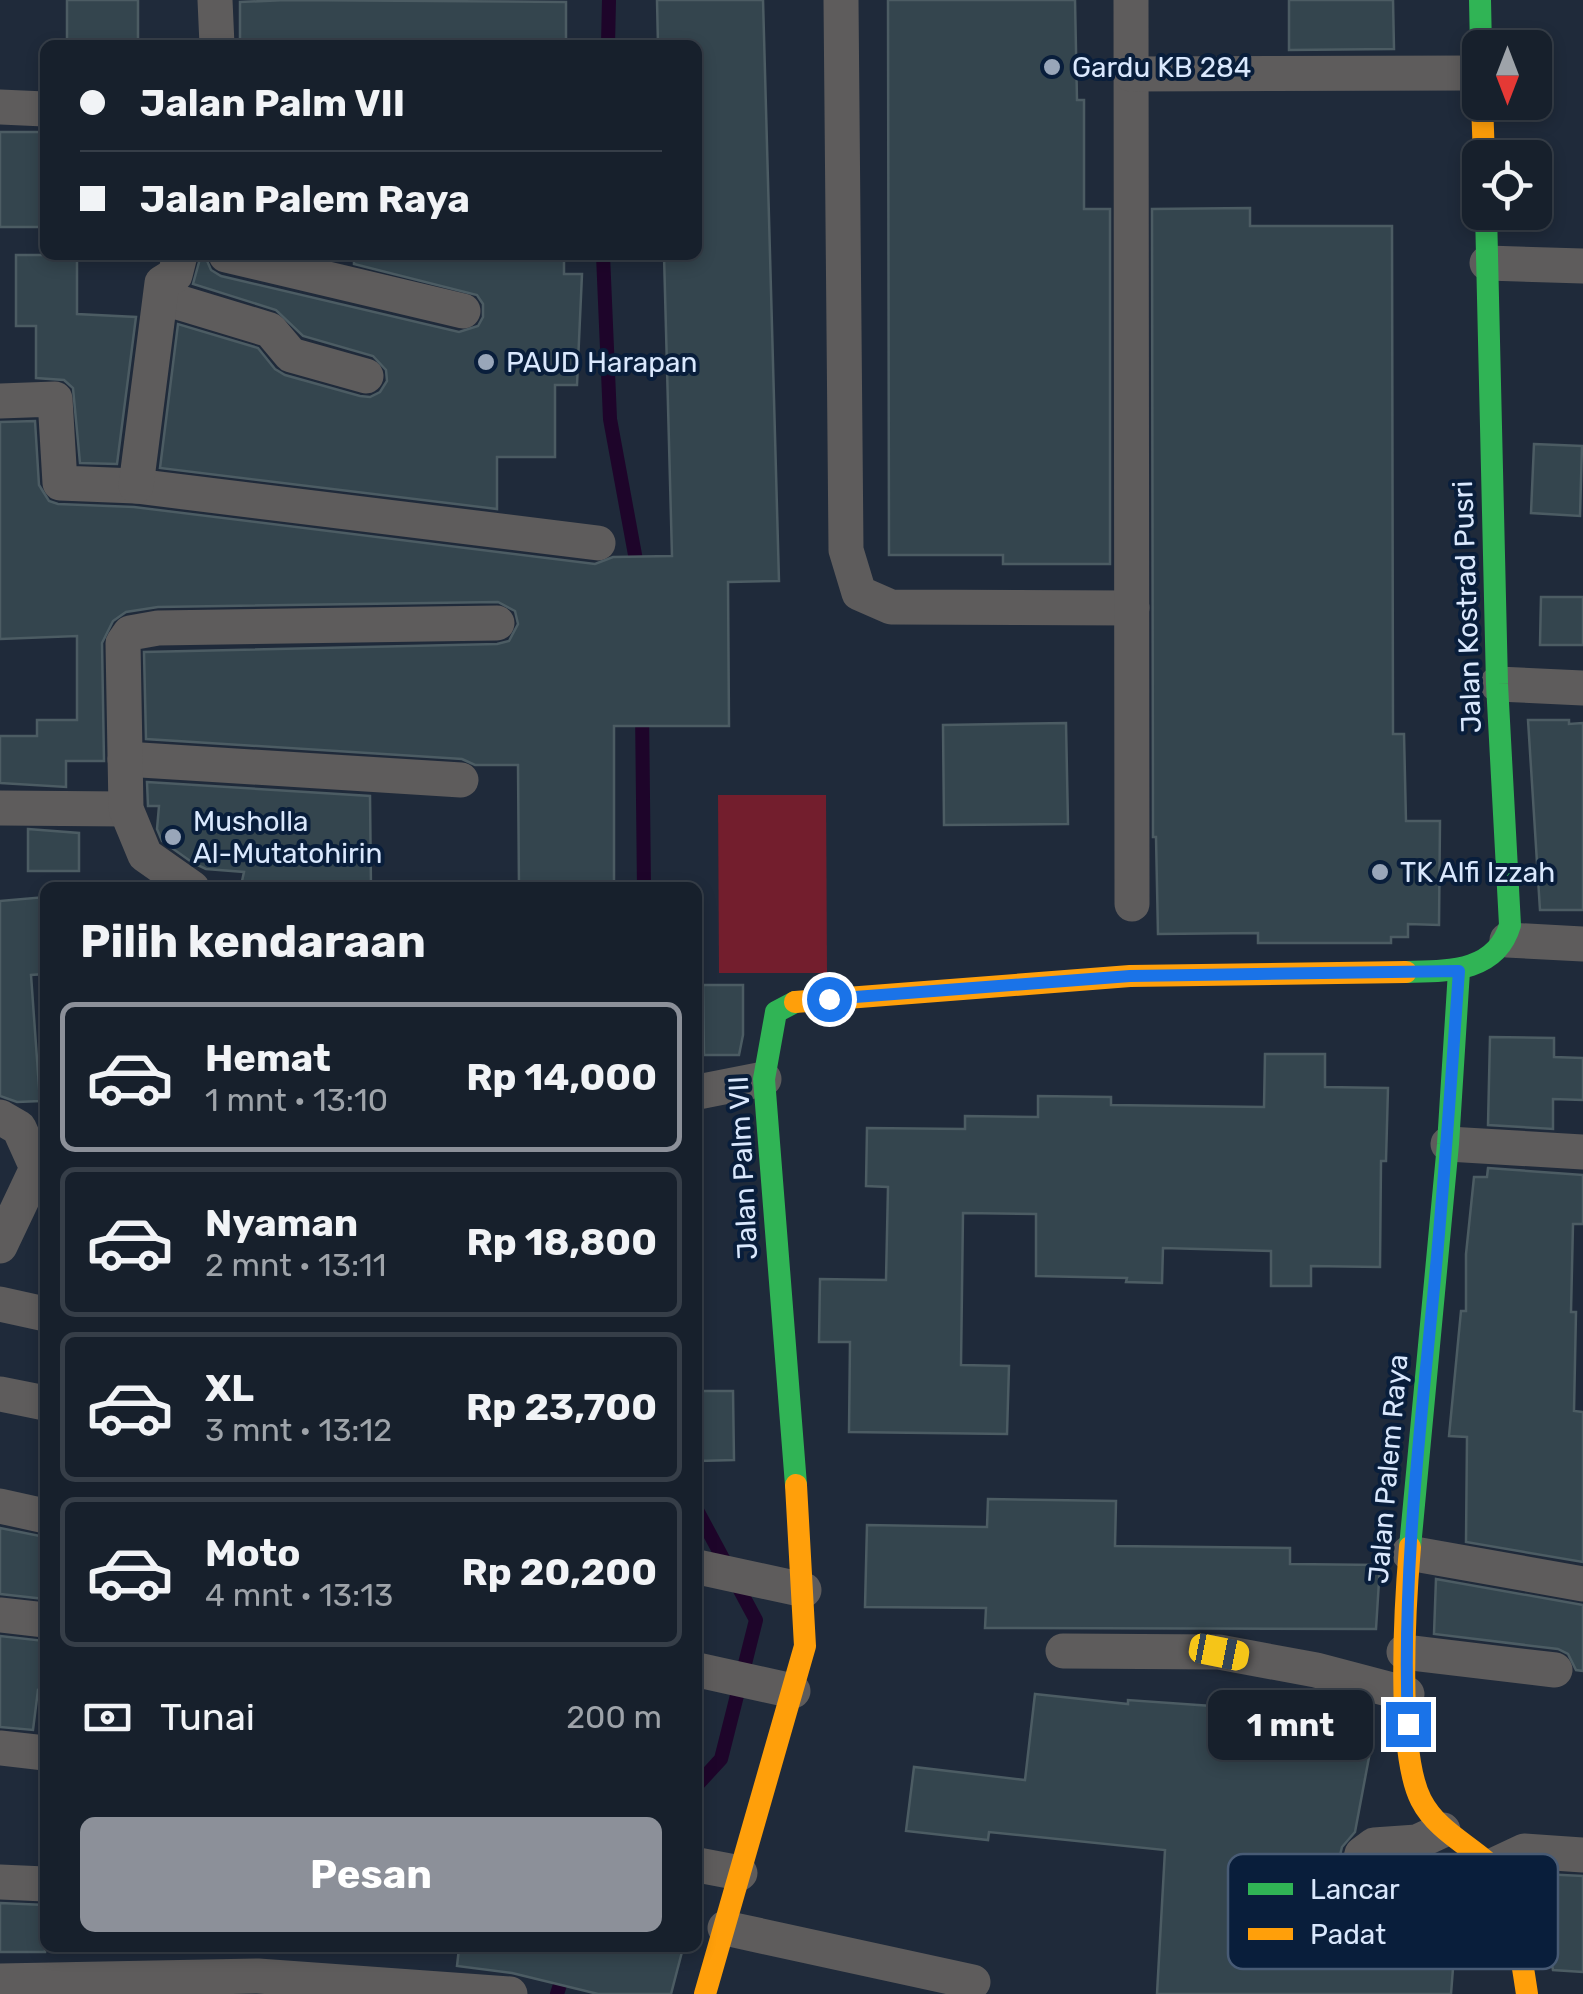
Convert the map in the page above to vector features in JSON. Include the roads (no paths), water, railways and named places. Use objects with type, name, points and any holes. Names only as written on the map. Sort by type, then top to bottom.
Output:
[{"type":"street","points":[[215,0],[217,40]]},
{"type":"street","points":[[841,0],[846,550],[859,593],[892,607],[1132,608]]},
{"type":"street","points":[[1130,0],[1132,904]]},
{"type":"street","points":[[1480,0],[1481,30]]},
{"type":"street","points":[[1131,74],[1462,73]]},
{"type":"street","points":[[0,107],[40,109]]},
{"type":"street","name":"Jalan Kostrad Pusri","points":[[1486,230],[1498,684],[1511,913],[1507,940]]},
{"type":"street","points":[[136,486],[162,283],[175,275],[179,260]]},
{"type":"street","points":[[247,260],[462,312]]},
{"type":"street","points":[[1487,264],[1583,266]]},
{"type":"street","points":[[161,297],[270,330],[291,355],[366,376]]},
{"type":"street","points":[[0,401],[55,399],[60,482],[136,486],[598,543]]},
{"type":"street","points":[[183,882],[145,856],[126,809],[123,643],[130,633],[158,628],[497,623]]},
{"type":"street","points":[[1498,684],[1583,688]]},
{"type":"street","points":[[125,760],[461,780]]},
{"type":"street","points":[[0,808],[126,809]]},
{"type":"street","points":[[1459,971],[1498,952],[1507,940],[1583,944]]},
{"type":"street","name":"Jalan Palm VII","points":[[705,1994],[740,1873],[780,1687],[805,1646],[792,1588],[764,1079],[776,1012],[792,1002],[1130,976],[1459,971]]},
{"type":"street","name":"Jalan Palem Raya","points":[[1459,971],[1404,1652],[1409,1752],[1420,1799],[1442,1830],[1475,1854]]},
{"type":"street","points":[[702,1091],[764,1079]]},
{"type":"street","points":[[0,1117],[19,1128],[40,1167]]},
{"type":"street","points":[[1448,1144],[1583,1152]]},
{"type":"street","points":[[0,1246],[40,1171]]},
{"type":"street","points":[[0,1304],[40,1313]]},
{"type":"street","points":[[0,1394],[40,1401]]},
{"type":"street","points":[[0,1506],[40,1515]]},
{"type":"street","points":[[1409,1554],[1583,1584]]},
{"type":"street","points":[[709,1570],[792,1588]]},
{"type":"street","points":[[0,1615],[40,1619]]},
{"type":"street","points":[[1063,1651],[1219,1652],[1316,1670],[1406,1694]]},
{"type":"street","points":[[1404,1652],[1555,1670]]},
{"type":"street","points":[[702,1670],[780,1687]]},
{"type":"street","points":[[0,1748],[40,1753]]},
{"type":"street","points":[[1362,1854],[1374,1844],[1417,1842],[1442,1830]]},
{"type":"street","points":[[1516,1854],[1524,1850],[1583,1855]]},
{"type":"street","points":[[702,1866],[740,1873]]},
{"type":"street","points":[[0,1882],[40,1884]]},
{"type":"street","points":[[726,1928],[973,1982]]},
{"type":"street","points":[[1523,1969],[1527,1994]]},
{"type":"street","points":[[0,1981],[258,1976],[510,1994]]},
{"type":"waterway","points":[[608,40],[609,0]]},
{"type":"waterway","points":[[603,260],[610,419],[638,571]]},
{"type":"waterway","points":[[642,708],[644,882]]},
{"type":"waterway","points":[[702,1519],[756,1620],[721,1759],[702,1780]]},
{"type":"waterway","points":[[557,1994],[571,1952]]},
{"type":"place","name":"Gardu KB 284","points":[[1052,67]]},
{"type":"place","name":"PAUD Harapan","points":[[486,362]]},
{"type":"place","name":"Musholla Al-Mutatohirin","points":[[173,837]]},
{"type":"place","name":"TK Alfi Izzah","points":[[1380,872]]}]
